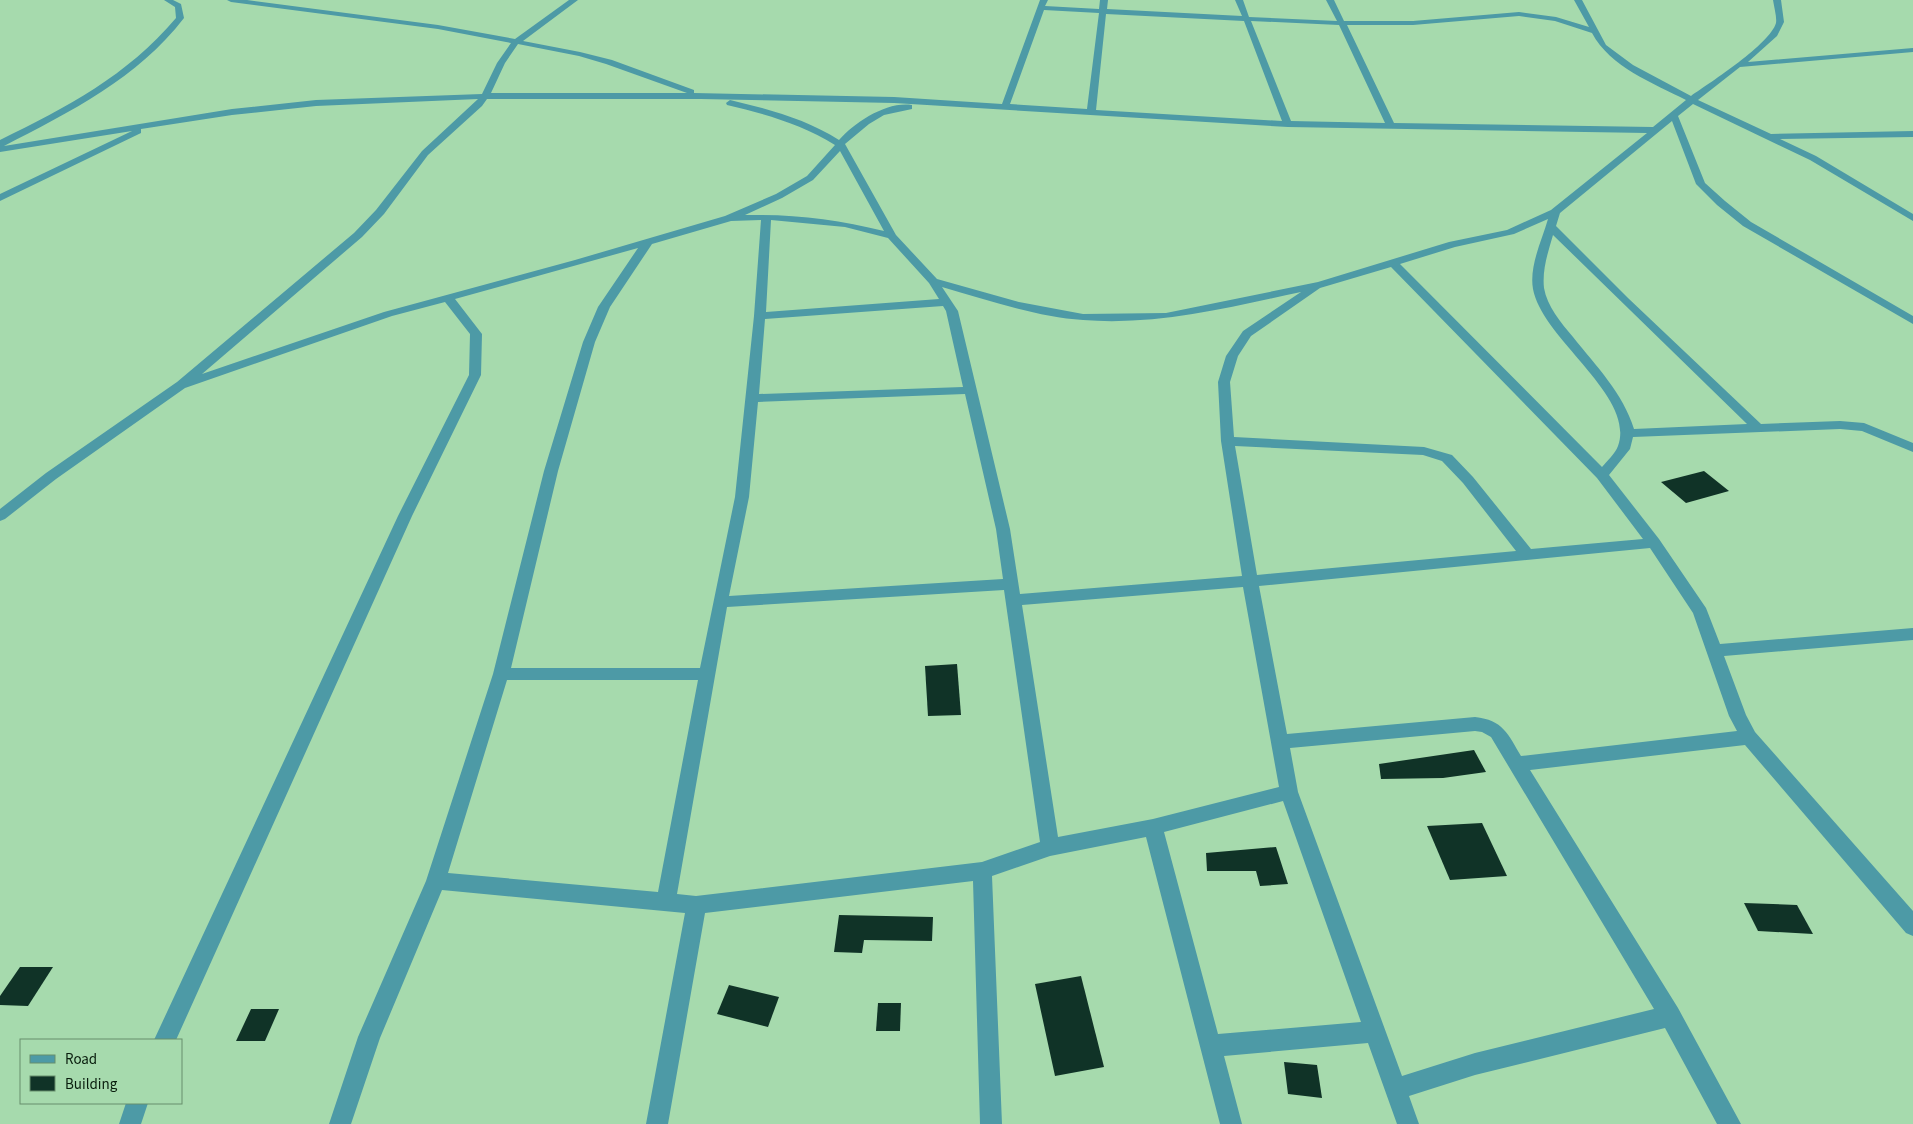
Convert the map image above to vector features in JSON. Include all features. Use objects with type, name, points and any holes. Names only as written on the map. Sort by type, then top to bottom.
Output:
[{"type":"street","points":[[0,144],[68,109],[139,62],[164,38],[180,18],[178,6],[168,0]]},
{"type":"street","points":[[231,0],[438,27],[580,54],[609,62],[701,96],[764,111],[816,129],[841,145],[892,236],[933,281],[952,311],[1004,529],[1050,847]]},
{"type":"street","points":[[0,516],[51,476],[181,385],[358,235],[380,212],[425,153],[467,116],[485,96],[501,63],[515,42],[574,0]]},
{"type":"street","points":[[1091,113],[1101,12],[1104,0]]},
{"type":"street","points":[[1239,0],[1288,124]]},
{"type":"street","points":[[1330,0],[1343,23],[1390,124]]},
{"type":"street","points":[[1578,0],[1603,46],[1630,67],[1692,100],[1813,158],[1913,218]]},
{"type":"street","points":[[933,281],[1036,308],[1083,317],[1166,316],[1320,284],[1453,244],[1510,232],[1555,212],[1773,36],[1780,22],[1777,0]]},
{"type":"street","points":[[1005,107],[1042,4],[1101,12],[1343,23],[1413,23],[1518,14],[1556,19],[1594,31]]},
{"type":"street","points":[[1739,65],[1912,51]]},
{"type":"street","points":[[0,149],[232,112],[316,103],[485,96],[701,96],[948,103],[1288,124],[1390,124],[1655,130]]},
{"type":"street","points":[[181,385],[388,314],[648,243],[729,218],[779,196],[810,178],[847,137],[881,113],[897,109],[948,103]]},
{"type":"street","points":[[1674,116],[1702,184],[1720,203],[1747,224],[1913,321]]},
{"type":"street","points":[[0,198],[155,123]]},
{"type":"street","points":[[1770,136],[1913,134]]},
{"type":"street","points":[[1555,212],[1539,272],[1540,291],[1551,316],[1621,407],[1629,424],[1626,444],[1602,475]]},
{"type":"street","points":[[729,218],[783,217],[816,220],[845,224],[892,236]]},
{"type":"street","points":[[666,902],[720,602],[742,497],[760,316],[766,218]]},
{"type":"street","points":[[1551,227],[1624,300],[1758,428]]},
{"type":"street","points":[[340,1124],[369,1037],[436,881],[500,674],[551,471],[589,342],[604,307],[648,243]]},
{"type":"street","points":[[1392,262],[1602,475],[1654,543],[1700,612],[1738,716],[1749,737],[1913,926]]},
{"type":"street","points":[[1320,284],[1247,334],[1232,356],[1224,382],[1228,441],[1250,581],[1289,792],[1408,1124]]},
{"type":"street","points":[[165,1039],[405,516],[475,375],[476,334],[448,298]]},
{"type":"street","points":[[760,316],[947,302]]},
{"type":"street","points":[[751,398],[971,390]]},
{"type":"street","points":[[1627,433],[1840,425],[1864,427],[1913,448]]},
{"type":"street","points":[[1886,436],[1913,458]]},
{"type":"street","points":[[1228,441],[1424,451],[1447,458],[1468,480],[1528,556]]},
{"type":"street","points":[[1014,600],[1250,581],[1654,543]]},
{"type":"street","points":[[720,602],[1011,584]]},
{"type":"street","points":[[1715,651],[1913,634]]},
{"type":"street","points":[[500,674],[707,674]]},
{"type":"street","points":[[1280,742],[1475,724],[1485,725],[1497,732],[1670,1016],[1730,1124]]},
{"type":"street","points":[[1515,764],[1749,737]]},
{"type":"street","points":[[436,881],[696,905],[982,871],[1050,847],[1153,826],[1289,792]]},
{"type":"street","points":[[1153,826],[1231,1124]]},
{"type":"street","points":[[982,871],[991,1124]]},
{"type":"street","points":[[657,1124],[696,905]]},
{"type":"street","points":[[1396,1089],[1475,1064],[1670,1016]]},
{"type":"street","points":[[1211,1046],[1374,1032]]},
{"type":"street","points":[[130,1124],[137,1104]]},
{"type":"building","points":[[1704,471],[1729,491],[1686,503],[1661,482]]},
{"type":"building","points":[[957,664],[961,715],[928,716],[925,666]]},
{"type":"building","points":[[1474,750],[1486,772],[1443,778],[1381,779],[1379,764]]},
{"type":"building","points":[[1482,823],[1507,876],[1450,880],[1427,826]]},
{"type":"building","points":[[1276,847],[1288,884],[1260,886],[1256,871],[1207,871],[1206,853]]},
{"type":"building","points":[[1744,903],[1797,905],[1813,934],[1758,931]]},
{"type":"building","points":[[839,915],[933,917],[932,941],[864,940],[862,953],[834,952]]},
{"type":"building","points":[[20,967],[53,967],[28,1006],[0,1005],[0,996]]},
{"type":"building","points":[[1081,976],[1104,1067],[1055,1076],[1035,984]]},
{"type":"building","points":[[729,985],[779,997],[768,1027],[717,1014]]},
{"type":"building","points":[[878,1003],[901,1003],[900,1031],[876,1031]]},
{"type":"building","points":[[251,1009],[279,1009],[265,1041],[236,1041]]},
{"type":"building","points":[[1284,1062],[1317,1065],[1322,1098],[1288,1094]]}]
